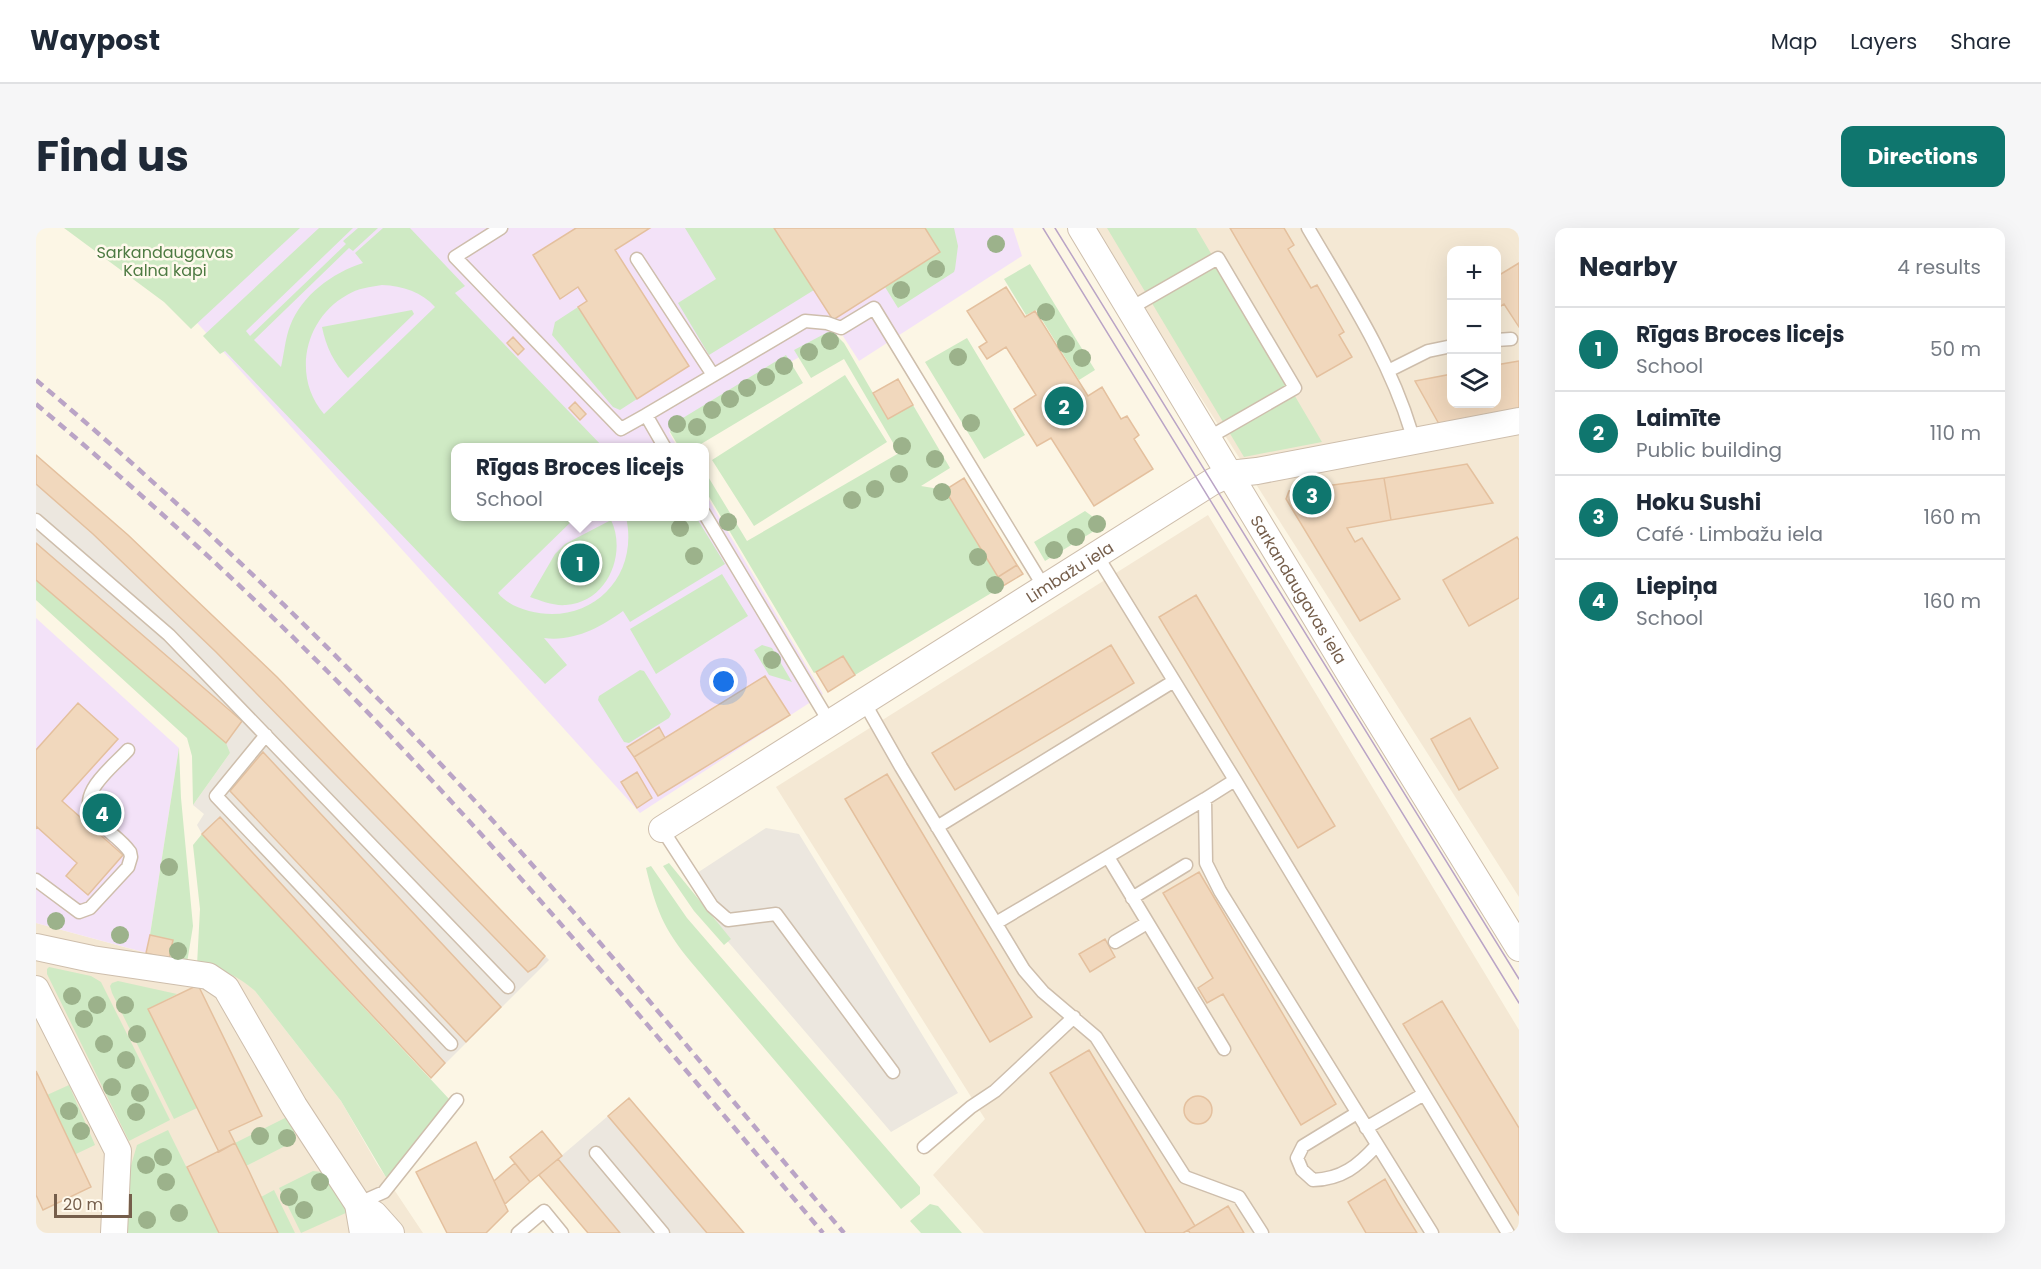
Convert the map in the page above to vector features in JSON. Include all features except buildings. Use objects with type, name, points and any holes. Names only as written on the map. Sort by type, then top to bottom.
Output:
[{"type":"street","name":"Sarkandaugavas iela","points":[[1081,228],[1519,948]]},
{"type":"street","name":"Limbažu iela","points":[[662,829],[1096,554],[1202,488],[1229,474],[1257,471],[1519,421]]},
{"type":"street","points":[[36,946],[92,959],[208,976],[226,988],[294,1106],[358,1204],[363,1233]]},
{"type":"street","points":[[36,989],[118,1151],[114,1233]]},
{"type":"street","points":[[358,1204],[374,1214],[391,1233]]},
{"type":"lane","points":[[501,228],[454,257],[621,429],[805,321],[827,323],[841,328],[874,308],[1044,587]]},
{"type":"lane","points":[[1308,228],[1374,341],[1388,371],[1410,431]]},
{"type":"lane","points":[[1129,309],[1218,258],[1295,388],[1208,438]]},
{"type":"lane","points":[[637,259],[713,375]]},
{"type":"lane","points":[[1501,340],[1511,339]]},
{"type":"lane","points":[[1388,371],[1428,351],[1447,347]]},
{"type":"lane","points":[[646,415],[663,443]]},
{"type":"lane","points":[[36,520],[169,635],[508,987]]},
{"type":"lane","points":[[709,520],[830,723]]},
{"type":"lane","points":[[1096,554],[1508,1233]]},
{"type":"lane","points":[[937,827],[1174,681]]},
{"type":"lane","points":[[864,702],[1024,970],[1043,992],[1096,1037],[1185,1177],[1239,1197],[1262,1233]]},
{"type":"lane","points":[[266,735],[216,796],[451,1044]]},
{"type":"lane","points":[[36,880],[80,912],[90,908],[128,867],[130,852],[94,818],[88,802],[95,786],[128,750]]},
{"type":"lane","points":[[996,922],[1235,780]]},
{"type":"lane","points":[[1204,799],[1206,863],[1220,891],[1432,1233]]},
{"type":"lane","points":[[662,829],[712,906],[728,920],[776,914],[893,1072]]},
{"type":"lane","points":[[1108,857],[1224,1049]]},
{"type":"lane","points":[[1132,898],[1186,865]]},
{"type":"lane","points":[[1115,942],[1147,923]]},
{"type":"lane","points":[[924,1147],[971,1107],[995,1091],[1074,1017]]},
{"type":"lane","points":[[1366,1128],[1424,1094]]},
{"type":"lane","points":[[358,1204],[384,1192],[458,1100]]},
{"type":"lane","points":[[1357,1113],[1303,1146],[1297,1158],[1302,1170],[1313,1180],[1332,1179],[1362,1162],[1377,1145]]},
{"type":"lane","points":[[596,1153],[663,1233]]},
{"type":"lane","points":[[518,1233],[544,1211],[562,1233]]},
{"type":"shaded area","points":[[272,228],[1013,228],[1022,256],[859,361],[841,333],[669,432],[675,443],[451,443],[451,521],[709,521],[709,500],[823,694],[640,813],[182,306]]},
{"type":"shaded area","points":[[1094,228],[1519,228],[1519,897],[1096,233]]},
{"type":"shaded area","points":[[36,455],[277,677],[549,960],[431,1078],[202,834],[197,825],[204,814],[193,805],[230,753],[36,580]]},
{"type":"shaded area","points":[[1208,515],[1519,1030],[1519,1233],[984,1233],[933,1175],[985,1119],[776,787]]},
{"type":"shaded area","points":[[36,618],[179,748],[150,935],[173,940],[169,959],[36,923]]},
{"type":"shaded area","points":[[766,828],[799,834],[958,1093],[891,1132],[724,937],[694,875]]},
{"type":"shaded area","points":[[36,923],[146,953],[225,971],[241,978],[255,991],[341,1101],[377,1164],[423,1233],[36,1233]]},
{"type":"shaded area","points":[[629,1098],[744,1233],[588,1233],[539,1175]]},
{"type":"green space","name":"Sarkandaugavas Kalna kapi","points":[[64,228],[300,228],[191,329],[164,302]]},
{"type":"green space","points":[[319,228],[353,228],[246,331],[250,336],[346,244],[343,241],[358,228],[378,228],[353,251],[349,248],[254,340],[281,367],[290,326],[302,304],[310,295],[329,279],[363,263],[355,253],[383,228],[410,228],[465,286],[455,293],[599,443],[451,443],[451,521],[572,521],[498,593],[508,602],[520,608],[551,614],[571,612],[590,604],[605,593],[617,578],[625,560],[628,539],[626,521],[698,521],[725,564],[630,622],[623,611],[606,623],[586,632],[566,638],[544,638],[567,665],[545,684],[225,351],[220,354],[203,336]],"holes":[[[382,285],[405,288],[418,294],[435,307],[324,414],[314,399],[308,383],[307,350],[312,333],[332,305],[355,291]]]},
{"type":"green space","points":[[685,228],[774,228],[814,290],[709,355],[678,303],[716,279]]},
{"type":"green space","points":[[925,228],[954,228],[958,246],[954,272],[898,308],[885,287]]},
{"type":"green space","points":[[1107,228],[1196,228],[1322,442],[1244,457]]},
{"type":"green space","points":[[1030,264],[1095,370],[1079,380],[1036,310],[1026,315],[1004,279]]},
{"type":"green space","points":[[578,307],[637,399],[620,410],[613,407],[552,335],[555,322]]},
{"type":"green space","points":[[412,310],[414,314],[348,378],[331,354],[322,327]]},
{"type":"green space","points":[[828,332],[844,343],[888,419],[913,405],[950,468],[921,486],[945,490],[1003,586],[855,675],[843,656],[814,673],[709,497],[709,478],[747,541],[899,453],[844,359],[811,378],[794,350]]},
{"type":"green space","points":[[967,338],[1025,435],[984,459],[925,362]]},
{"type":"green space","points":[[786,355],[803,383],[703,443],[677,443],[670,432],[673,424]]},
{"type":"green space","points":[[845,375],[887,442],[754,526],[712,460]]},
{"type":"green space","points":[[1085,511],[1104,525],[1045,561],[1034,542]]},
{"type":"green space","points":[[611,521],[617,547],[615,561],[603,585],[581,602],[566,605],[552,604],[530,597],[555,554],[565,544]]},
{"type":"green space","points":[[722,574],[748,616],[656,674],[630,629]]},
{"type":"green space","points":[[36,580],[226,743],[230,753],[193,805],[192,756],[187,738],[36,600]]},
{"type":"green space","points":[[762,645],[772,648],[792,682],[769,675],[754,650]]},
{"type":"green space","points":[[640,670],[644,671],[671,714],[669,718],[629,743],[624,742],[598,700],[599,696]]},
{"type":"green space","points":[[179,748],[181,798],[193,926],[187,963],[169,959],[173,940],[150,935]]},
{"type":"green space","points":[[202,834],[450,1100],[387,1179],[341,1101],[255,991],[241,980],[228,974],[197,965],[200,909],[193,845]]},
{"type":"green space","points":[[669,863],[731,939],[724,945],[694,911],[663,866]]},
{"type":"green space","points":[[651,866],[687,918],[920,1187],[920,1194],[901,1209],[681,950],[657,907],[646,868]]},
{"type":"green space","points":[[49,967],[91,976],[101,982],[170,1120],[129,1141],[47,974]]},
{"type":"green space","points":[[118,981],[177,994],[148,1009],[197,1108],[174,1119],[112,993],[110,986]]},
{"type":"green space","points":[[69,1085],[95,1145],[76,1154],[47,1095]]},
{"type":"green space","points":[[289,1116],[295,1131],[291,1143],[246,1166],[235,1143]]},
{"type":"green space","points":[[168,1130],[219,1233],[123,1233],[125,1186],[137,1145]]},
{"type":"green space","points":[[313,1171],[323,1172],[348,1212],[301,1233],[279,1188]]},
{"type":"green space","points":[[274,1190],[295,1233],[278,1233],[261,1197]]},
{"type":"green space","points":[[930,1204],[938,1206],[962,1233],[921,1233],[910,1221]]},
{"type":"tram line","points":[[1043,228],[1519,1003]]},
{"type":"tram line","points":[[1055,228],[1519,979]]},
{"type":"railway","points":[[36,380],[140,470],[241,563],[435,758],[592,933],[844,1233]]},
{"type":"railway","points":[[36,404],[187,536],[284,628],[378,723],[476,828],[577,942],[823,1233]]},
{"type":"place","name":"Laimīte","points":[[1064,406]]},
{"type":"place","name":"Hoku Sushi","points":[[1312,495]]},
{"type":"place","name":"Rīgas Broces licejs","points":[[580,563]]},
{"type":"place","name":"Liepiņa","points":[[102,813]]}]
